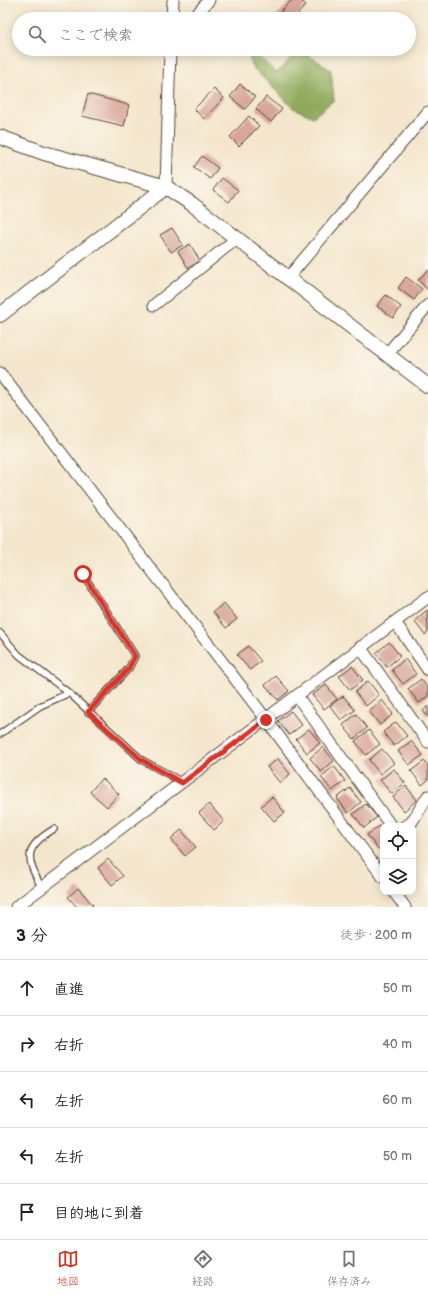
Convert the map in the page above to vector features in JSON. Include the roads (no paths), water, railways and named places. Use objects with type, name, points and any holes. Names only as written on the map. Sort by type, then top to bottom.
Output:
[{"type":"street","points":[[172,12],[173,0]]},
{"type":"street","points":[[199,12],[209,0]]},
{"type":"street","points":[[166,187],[170,56]]},
{"type":"street","points":[[288,279],[428,112]]},
{"type":"street","points":[[0,137],[44,153],[166,187],[192,204],[428,386]]},
{"type":"street","points":[[0,315],[166,187]]},
{"type":"street","points":[[154,305],[236,239]]},
{"type":"street","points":[[387,354],[428,305]]},
{"type":"street","points":[[0,373],[266,720],[380,873]]},
{"type":"street","points":[[16,907],[428,597]]},
{"type":"street","points":[[395,622],[428,670]]},
{"type":"street","points":[[360,647],[428,742]]},
{"type":"street","points":[[297,696],[390,823]]},
{"type":"street","points":[[411,823],[428,796]]},
{"type":"street","points":[[396,895],[405,907]]},
{"type":"lane","points":[[83,574],[135,656],[129,668],[88,712]]},
{"type":"lane","points":[[0,633],[19,655],[69,693],[142,760],[182,783]]},
{"type":"lane","points":[[0,734],[40,706],[69,693]]},
{"type":"lane","points":[[42,888],[31,869],[30,849],[38,838],[54,829]]}]
